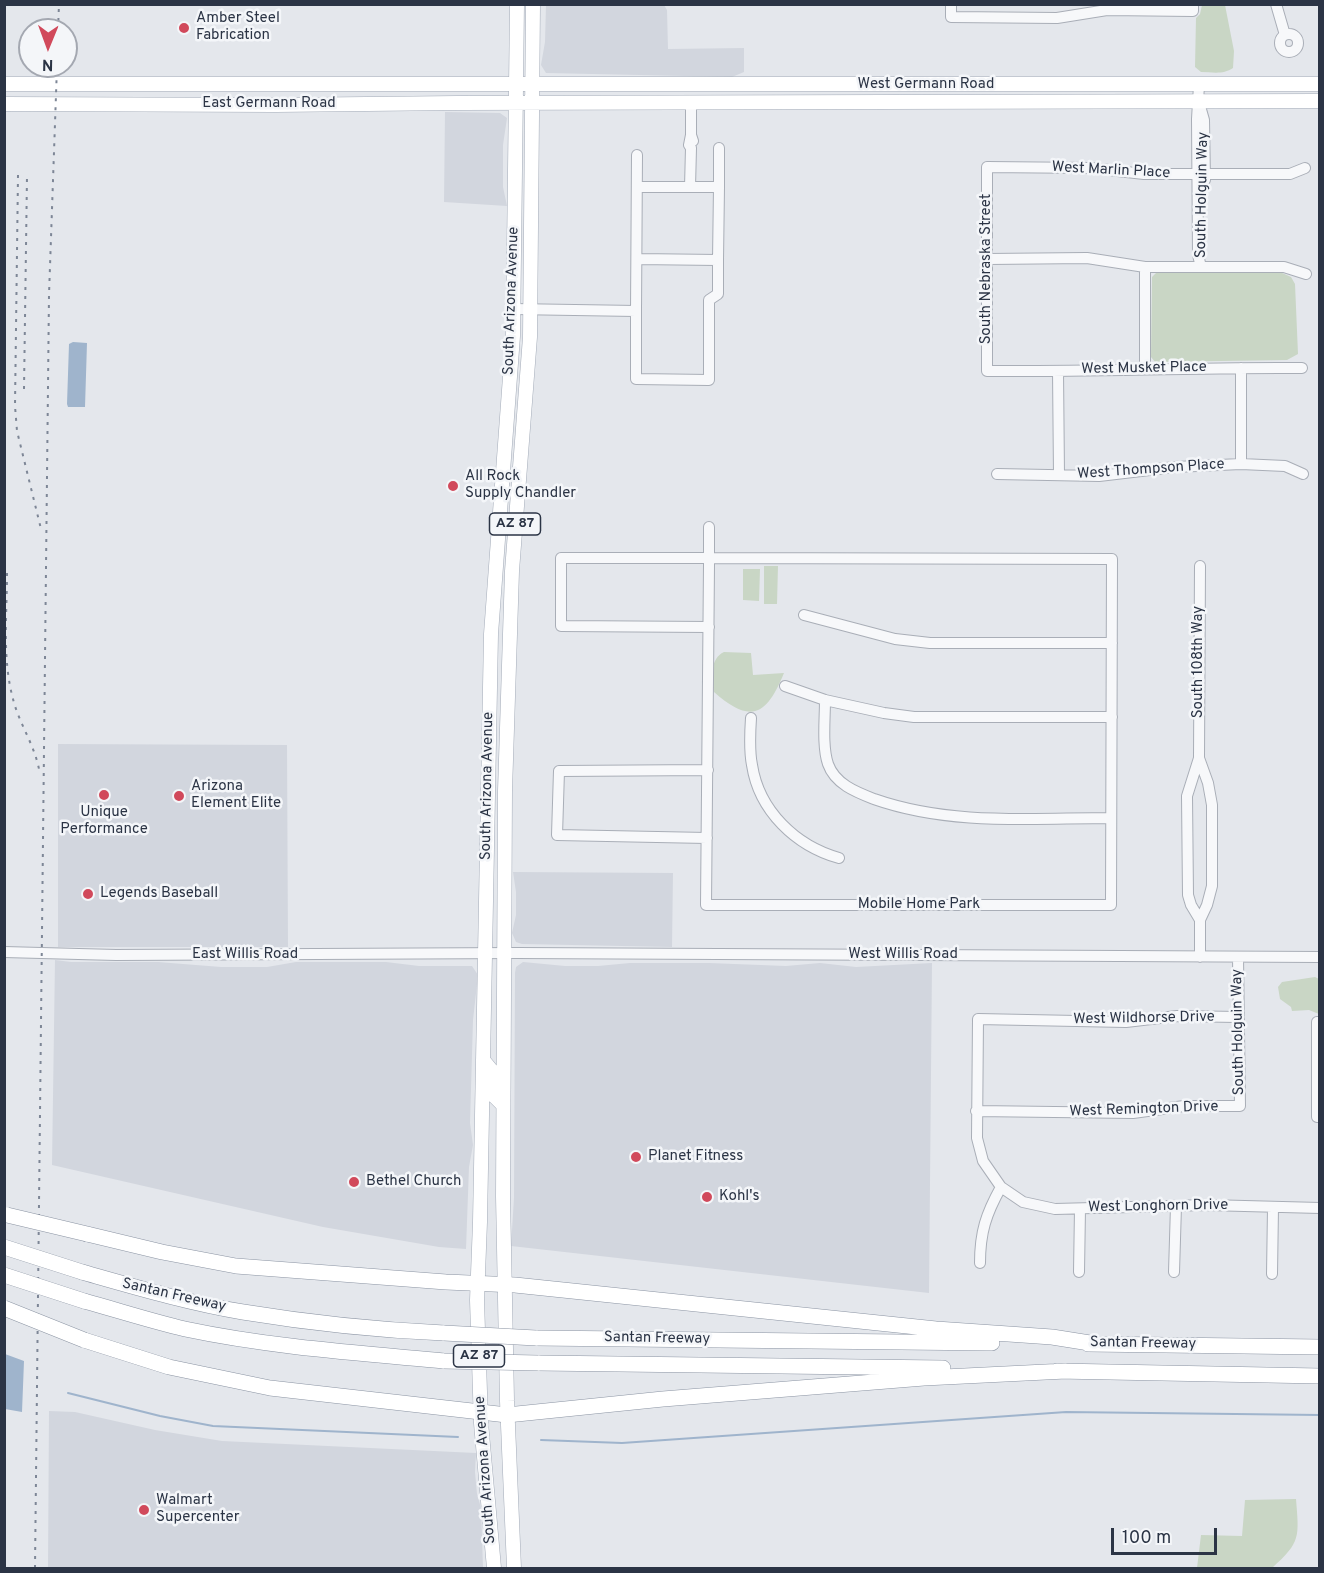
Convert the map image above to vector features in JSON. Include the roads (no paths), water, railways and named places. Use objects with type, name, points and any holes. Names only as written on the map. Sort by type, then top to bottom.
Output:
[{"type":"highway","points":[[6,1214],[162,1252],[236,1266],[505,1285],[936,1329],[1052,1337],[1096,1344]]},
{"type":"highway","name":"Santan Freeway","points":[[4,1247],[82,1272],[241,1312],[377,1330],[536,1338],[1320,1347]]},
{"type":"highway","name":"Santan Freeway","points":[[4,1275],[84,1301],[185,1328],[249,1340],[352,1353],[444,1361],[1320,1376]]},
{"type":"highway","points":[[4,1308],[84,1340],[169,1367],[236,1382],[270,1388],[507,1415],[663,1399],[924,1378],[1066,1371]]},
{"type":"main road","name":"South Arizona Avenue","points":[[494,1569],[481,1412],[478,1284],[491,634],[511,372],[517,4]]},
{"type":"main road","name":"South Arizona Avenue","points":[[514,1569],[507,1415],[503,1105],[507,694],[512,571],[530,309],[534,4]]},
{"type":"main road","name":"East Germann Road","points":[[4,84],[533,84]]},
{"type":"main road","points":[[138,84],[139,105]]},
{"type":"main road","points":[[235,84],[236,105]]},
{"type":"main road","points":[[275,84],[276,105]]},
{"type":"main road","name":"West Germann Road","points":[[533,84],[1320,84]]},
{"type":"main road","points":[[737,84],[737,102]]},
{"type":"main road","name":"West Germann Road","points":[[534,104],[1320,101]]},
{"type":"main road","name":"East Germann Road","points":[[4,104],[534,104]]},
{"type":"main road","points":[[483,1060],[492,1071],[493,1095],[503,1105]]},
{"type":"street","points":[[951,4],[951,17],[1057,18],[1107,10],[1193,8]]},
{"type":"street","points":[[1276,4],[1285,35]]},
{"type":"street","name":"South Holguin Way","points":[[1199,85],[1199,102],[1204,120],[1201,174],[1205,255],[1201,267]]},
{"type":"street","points":[[690,187],[691,103]]},
{"type":"street","points":[[637,155],[636,379],[709,380],[709,300],[718,294],[719,148]]},
{"type":"street","name":"West Marlin Place","points":[[987,167],[1091,168],[1144,174],[1290,174],[1305,168]]},
{"type":"street","name":"South Nebraska Street","points":[[987,167],[987,371]]},
{"type":"street","points":[[637,187],[719,187]]},
{"type":"street","points":[[988,259],[1087,258],[1145,267],[1284,267],[1306,274]]},
{"type":"street","points":[[637,259],[718,260]]},
{"type":"street","points":[[1145,267],[1145,368]]},
{"type":"street","points":[[513,309],[636,311]]},
{"type":"street","points":[[1241,368],[1241,464]]},
{"type":"street","name":"West Musket Place","points":[[987,371],[1302,368]]},
{"type":"street","points":[[1058,371],[1059,475]]},
{"type":"street","name":"West Thompson Place","points":[[997,474],[1099,476],[1175,467],[1241,464],[1285,466],[1303,474]]},
{"type":"street","name":"Mobile Home Park","points":[[709,527],[710,558],[706,906],[1111,905],[1112,559],[710,558],[561,558],[561,626],[709,627]]},
{"type":"street","name":"South 108th Way","points":[[1200,566],[1199,758],[1187,796],[1186,872],[1188,895],[1200,920]]},
{"type":"street","points":[[804,615],[895,639],[930,643],[1112,643]]},
{"type":"street","points":[[785,686],[825,700],[914,717],[1112,717]]},
{"type":"street","points":[[825,700],[828,764],[843,784],[863,795],[897,807],[949,816],[985,819],[1111,818]]},
{"type":"street","points":[[751,718],[752,766],[771,813],[785,829],[804,842],[822,853],[839,858]]},
{"type":"street","name":"South 108th Way","points":[[1199,758],[1208,783],[1212,805],[1212,886],[1200,920],[1200,957]]},
{"type":"street","points":[[707,838],[557,835],[559,771],[708,770]]},
{"type":"street","name":"East Willis Road","points":[[4,952],[116,955],[486,953]]},
{"type":"street","name":"West Willis Road","points":[[486,953],[1320,957]]},
{"type":"street","name":"South Holguin Way","points":[[1238,957],[1240,1106]]},
{"type":"street","name":"West Wildhorse Drive","points":[[976,1111],[978,1019],[1126,1022],[1177,1016],[1238,1017]]},
{"type":"street","points":[[1318,1022],[1318,1117]]},
{"type":"street","name":"West Remington Drive","points":[[976,1111],[1133,1113],[1184,1106],[1240,1106]]},
{"type":"street","points":[[976,1111],[977,1138],[983,1161],[1001,1187],[987,1212],[980,1239],[980,1263]]},
{"type":"street","name":"West Longhorn Drive","points":[[1001,1187],[1023,1202],[1054,1209],[1176,1206],[1320,1208]]},
{"type":"street","points":[[1174,1272],[1176,1206]]},
{"type":"street","points":[[1272,1274],[1273,1208]]},
{"type":"street","points":[[1079,1272],[1080,1209]]},
{"type":"water","points":[[87,343],[85,407],[68,407],[67,404],[69,344]]},
{"type":"water","points":[[5,1354],[24,1361],[22,1412],[5,1409]]},
{"type":"waterway","points":[[68,1393],[160,1416],[213,1426],[458,1437]]},
{"type":"waterway","points":[[541,1440],[622,1443],[1066,1412],[1320,1415]]},
{"type":"railway","points":[[58,18],[59,4]]},
{"type":"railway","points":[[35,1568],[49,295],[57,78]]},
{"type":"railway","points":[[18,175],[15,406],[17,431],[41,529]]},
{"type":"railway","points":[[24,389],[27,176]]},
{"type":"railway","points":[[7,573],[7,668],[16,708],[39,769]]},
{"type":"place","name":"Amber Steel Fabrication","points":[[184,28]]},
{"type":"place","name":"All Rock Supply Chandler","points":[[453,486]]},
{"type":"place","name":"Unique Performance","points":[[104,795]]},
{"type":"place","name":"Arizona Element Elite","points":[[179,796]]},
{"type":"place","name":"Legends Baseball","points":[[88,894]]},
{"type":"place","name":"Planet Fitness","points":[[636,1157]]},
{"type":"place","name":"Bethel Church","points":[[354,1182]]},
{"type":"place","name":"Kohl's","points":[[707,1197]]},
{"type":"place","name":"Walmart Supercenter","points":[[144,1510]]}]
